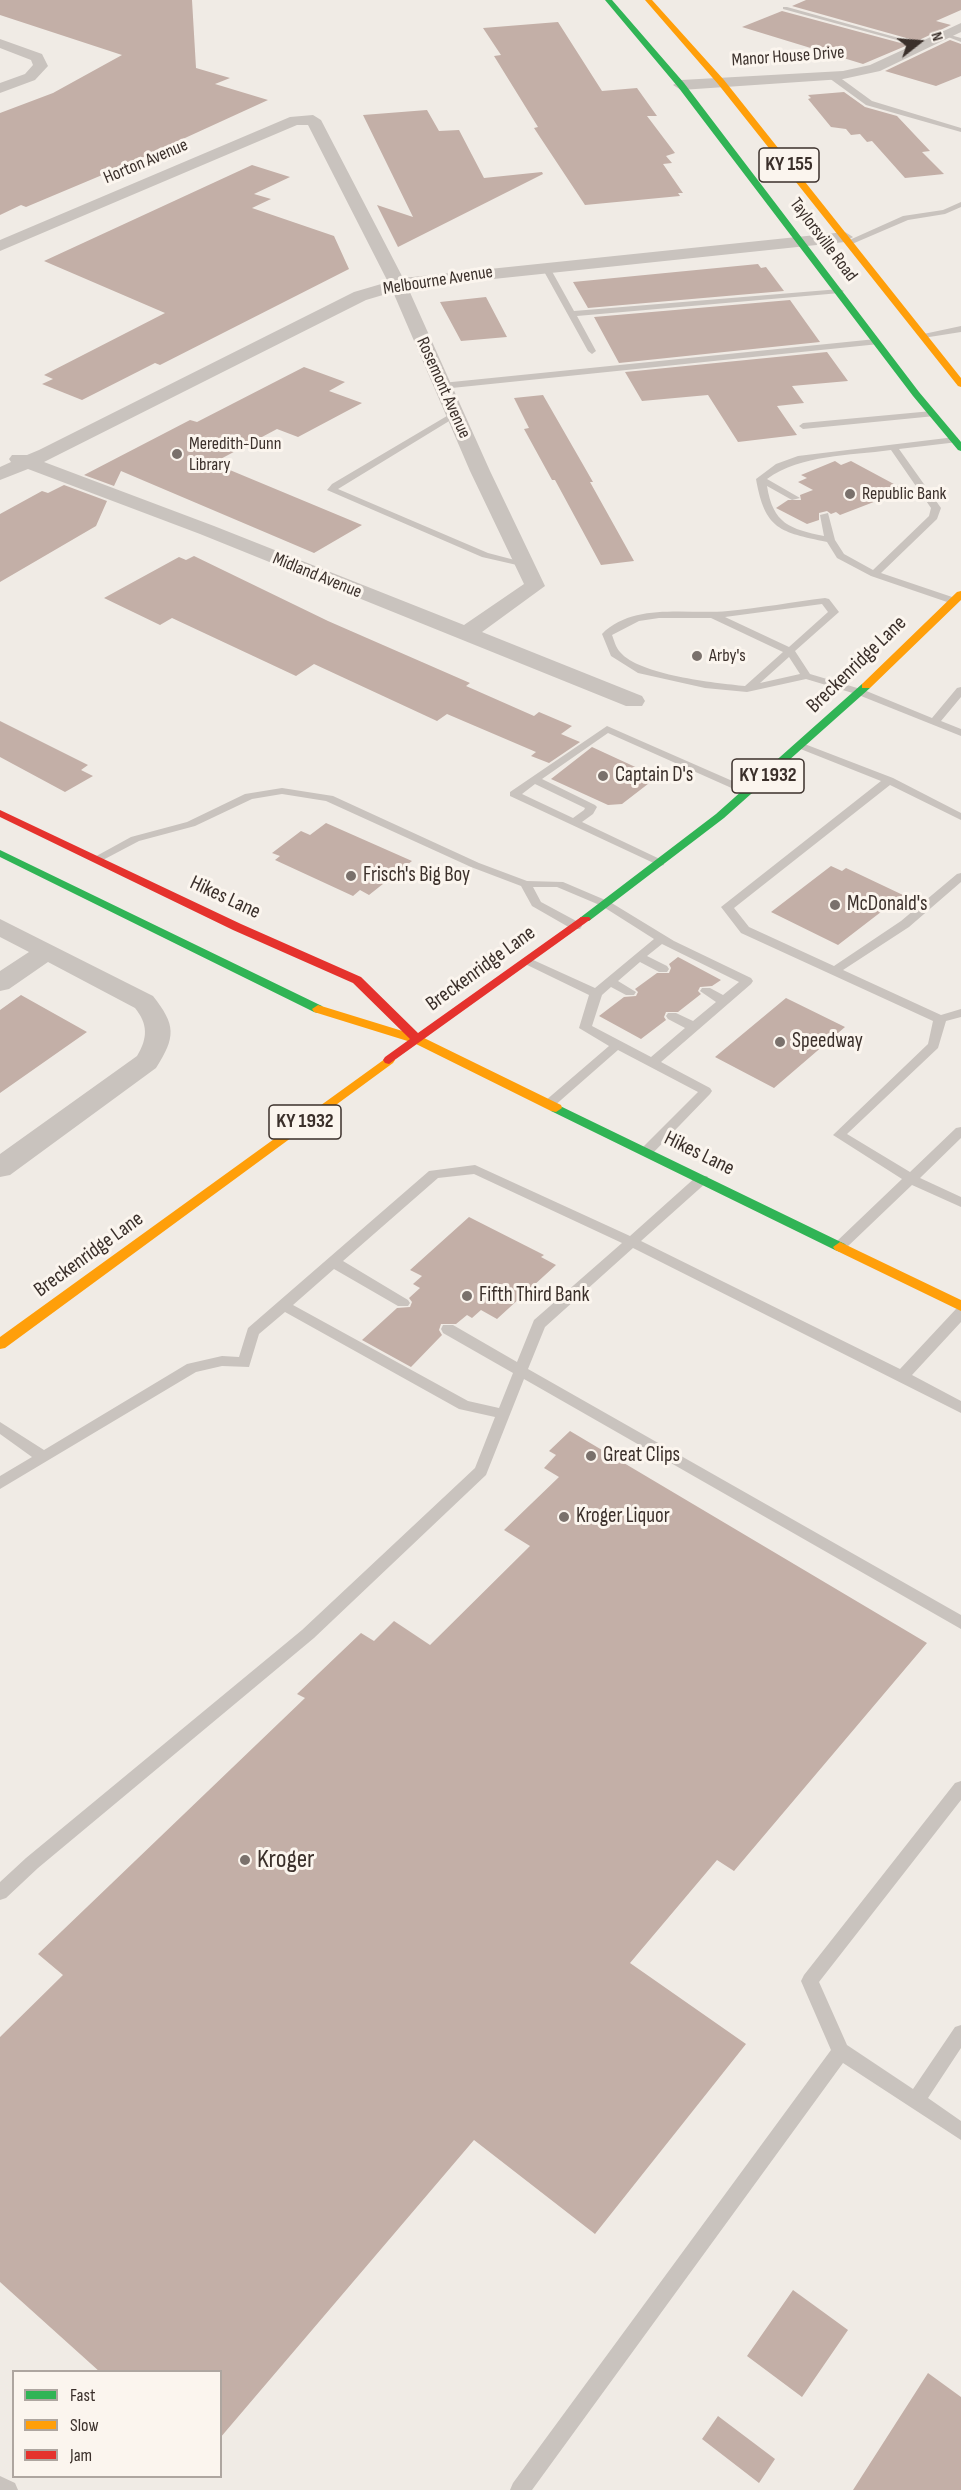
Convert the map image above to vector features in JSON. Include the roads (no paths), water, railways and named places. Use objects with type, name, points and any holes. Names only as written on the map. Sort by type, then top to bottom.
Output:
[{"type":"main road","name":"Taylorsville Road","points":[[608,0],[681,85],[840,291],[876,342],[958,444]]},
{"type":"main road","name":"Taylorsville Road","points":[[648,0],[721,82],[961,384]]},
{"type":"main road","points":[[948,368],[961,376]]},
{"type":"main road","name":"Breckenridge Lane","points":[[0,1344],[660,863],[802,746],[958,597]]},
{"type":"main road","name":"Hikes Lane","points":[[0,813],[237,927],[357,980],[418,1040]]},
{"type":"main road","name":"Hikes Lane","points":[[0,853],[326,1013],[418,1040],[961,1306]]},
{"type":"street","name":"Manor House Drive","points":[[681,85],[831,76],[875,68],[961,27]]},
{"type":"street","points":[[0,43],[37,57],[41,66],[30,77],[0,88]]},
{"type":"street","name":"Horton Avenue","points":[[0,246],[295,120],[308,119]]},
{"type":"street","name":"Rosemont Avenue","points":[[308,119],[317,124],[396,284],[535,586],[464,635]]},
{"type":"street","name":"Melbourne Avenue","points":[[0,474],[360,296],[396,284],[545,266],[801,241],[847,240]]},
{"type":"street","name":"Midland Avenue","points":[[0,452],[207,530],[464,635],[634,701]]},
{"type":"street","points":[[0,927],[144,1002],[155,1016],[160,1030],[156,1047],[147,1062],[0,1168]]},
{"type":"street","points":[[0,983],[47,951]]},
{"type":"lane","points":[[785,8],[921,45]]},
{"type":"lane","points":[[945,34],[961,39]]},
{"type":"lane","points":[[831,76],[869,103],[961,130]]},
{"type":"lane","points":[[847,240],[906,218],[945,212],[961,204]]},
{"type":"lane","points":[[945,212],[961,217]]},
{"type":"lane","points":[[545,266],[592,351]]},
{"type":"lane","points":[[571,314],[840,291]]},
{"type":"lane","points":[[923,335],[961,329]]},
{"type":"lane","points":[[442,386],[876,342]]},
{"type":"lane","points":[[803,426],[932,414]]},
{"type":"lane","points":[[455,415],[335,486],[332,490],[485,555],[527,566]]},
{"type":"lane","points":[[761,479],[779,466],[798,459],[893,447],[958,444]]},
{"type":"lane","points":[[874,574],[934,517],[936,508],[893,447]]},
{"type":"lane","points":[[761,479],[795,498]]},
{"type":"lane","points":[[761,479],[764,504],[772,520],[792,531],[830,540]]},
{"type":"lane","points":[[825,515],[830,540],[840,556],[874,574],[958,597]]},
{"type":"lane","points":[[747,689],[834,612],[825,601],[712,615],[646,614],[622,624],[607,634],[615,654],[642,671],[705,685],[747,689],[806,676],[860,692],[961,733]]},
{"type":"lane","points":[[712,615],[790,651],[806,676]]},
{"type":"lane","points":[[934,722],[961,690]]},
{"type":"lane","points":[[660,863],[514,794],[607,729],[749,792]]},
{"type":"lane","points":[[802,746],[889,780],[961,817]]},
{"type":"lane","points":[[535,780],[591,807],[589,812],[574,822]]},
{"type":"lane","points":[[889,780],[727,907],[745,930],[834,971],[940,1019],[961,1013]]},
{"type":"lane","points":[[97,859],[135,839],[191,824],[249,796],[282,791],[329,798],[475,865],[526,884],[559,884],[606,904],[661,939],[747,981],[652,1063]]},
{"type":"lane","points":[[834,971],[905,924],[961,876]]},
{"type":"lane","points":[[526,884],[536,904],[576,926]]},
{"type":"lane","points":[[646,1152],[706,1091],[585,1028],[596,993],[661,939]]},
{"type":"lane","points":[[639,957],[663,969]]},
{"type":"lane","points":[[527,962],[596,993]]},
{"type":"lane","points":[[610,981],[630,992]]},
{"type":"lane","points":[[706,991],[724,1001]]},
{"type":"lane","points":[[672,1016],[694,1027]]},
{"type":"lane","points":[[940,1019],[934,1045],[839,1135],[911,1179],[961,1202]]},
{"type":"lane","points":[[549,1104],[617,1045]]},
{"type":"lane","points":[[840,1246],[961,1131]]},
{"type":"lane","points":[[0,1483],[192,1368],[222,1360],[244,1363],[253,1332],[434,1174],[475,1169],[632,1242],[902,1376],[961,1408]]},
{"type":"lane","points":[[0,1893],[308,1634],[481,1471],[539,1324],[702,1179]]},
{"type":"lane","points":[[333,1262],[403,1303]]},
{"type":"lane","points":[[283,1305],[464,1405],[503,1414]]},
{"type":"lane","points":[[902,1376],[961,1313]]},
{"type":"lane","points":[[448,1329],[961,1623]]},
{"type":"lane","points":[[0,1427],[42,1456]]},
{"type":"lane","points":[[961,1788],[810,1981],[841,2051],[961,2131]]},
{"type":"lane","points":[[916,2100],[961,2033]]},
{"type":"lane","points":[[520,2490],[841,2051]]},
{"type":"lane","points":[[0,2486],[8,2490]]},
{"type":"place","name":"Meredith-Dunn Library","points":[[177,454]]},
{"type":"place","name":"Republic Bank","points":[[850,494]]},
{"type":"place","name":"Arby's","points":[[697,656]]},
{"type":"place","name":"Captain D's","points":[[603,776]]},
{"type":"place","name":"Frisch's Big Boy","points":[[351,876]]},
{"type":"place","name":"McDonald's","points":[[835,905]]},
{"type":"place","name":"Speedway","points":[[780,1042]]},
{"type":"place","name":"Fifth Third Bank","points":[[467,1296]]},
{"type":"place","name":"Great Clips","points":[[591,1456]]},
{"type":"place","name":"Kroger Liquor","points":[[564,1517]]},
{"type":"place","name":"Kroger","points":[[245,1860]]}]
